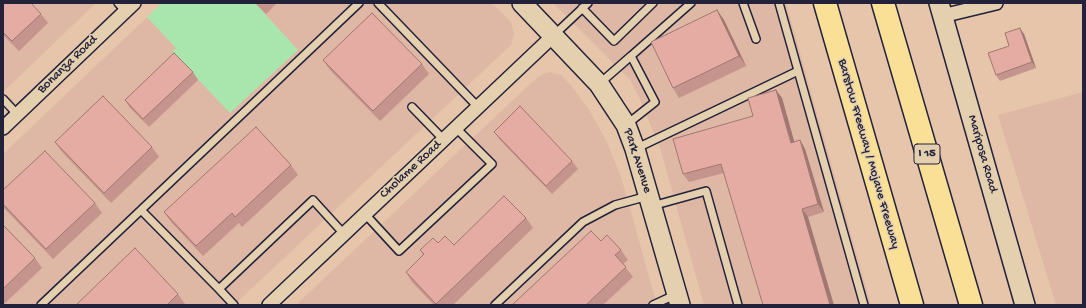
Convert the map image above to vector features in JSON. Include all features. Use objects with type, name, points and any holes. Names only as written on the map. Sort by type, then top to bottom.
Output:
[{"type":"highway","name":"Barstow Freeway / Mojave Freeway","points":[[825,3],[912,305]]},
{"type":"highway","name":"I 15","points":[[884,3],[971,305]]},
{"type":"street","name":"Park Avenue","points":[[522,3],[599,84],[626,125],[635,149],[679,300]]},
{"type":"street","points":[[940,10],[996,3]]},
{"type":"street","name":"Bonanza Road","points":[[3,128],[126,6]]},
{"type":"street","name":"Mariposa Road","points":[[940,10],[1025,305]]},
{"type":"street","name":"Cholame Road","points":[[274,303],[344,234],[554,35]]},
{"type":"lane","points":[[41,305],[359,3]]},
{"type":"lane","points":[[378,3],[478,107]]},
{"type":"lane","points":[[554,35],[585,6],[614,41],[654,3]]},
{"type":"lane","points":[[599,84],[691,3]]},
{"type":"lane","points":[[743,3],[756,39]]},
{"type":"lane","points":[[779,3],[864,305]]},
{"type":"lane","points":[[626,125],[655,102],[631,56]]},
{"type":"lane","points":[[635,149],[798,71]]},
{"type":"lane","points":[[3,98],[17,114]]},
{"type":"lane","points":[[412,107],[444,140]]},
{"type":"lane","points":[[365,214],[399,251],[492,164],[456,128]]},
{"type":"lane","points":[[495,305],[583,222],[615,205],[650,201],[706,191],[738,305]]},
{"type":"lane","points":[[219,289],[313,200],[344,234]]},
{"type":"lane","points":[[141,210],[234,305]]},
{"type":"lane","points":[[653,305],[679,300]]},
{"type":"shaded area","points":[[3,3],[96,3],[3,92]]},
{"type":"shaded area","points":[[162,3],[492,3],[511,22],[514,34],[511,45],[234,305],[3,305],[3,154]]},
{"type":"shaded area","points":[[553,3],[786,3],[871,305],[704,305],[660,148],[639,97],[630,80]]},
{"type":"shaded area","points":[[550,72],[561,75],[570,84],[588,108],[607,142],[622,180],[657,305],[296,305],[533,81],[541,75]]},
{"type":"shaded area","points":[[1083,92],[1083,305],[1056,305],[998,115]]},
{"type":"green space","points":[[162,3],[255,3],[298,50],[230,113],[172,52],[176,48],[147,17]]},
{"type":"building","points":[[3,3],[31,3],[41,14],[12,41],[3,32]]},
{"type":"building","points":[[717,10],[739,56],[673,88],[651,42]]},
{"type":"building","points":[[372,13],[422,64],[373,111],[323,60]]},
{"type":"building","points":[[1020,28],[1032,62],[996,75],[988,53],[1009,46],[1005,33]]},
{"type":"building","points":[[174,53],[193,72],[143,119],[125,100]]},
{"type":"building","points":[[776,90],[791,143],[800,140],[818,204],[802,209],[830,305],[763,305],[721,164],[683,174],[673,139],[753,116],[748,98]]},
{"type":"building","points":[[103,96],[152,147],[104,193],[55,142]]},
{"type":"building","points":[[520,106],[572,161],[546,186],[494,132]]},
{"type":"building","points":[[256,127],[291,165],[235,217],[232,213],[196,246],[164,212]]},
{"type":"building","points":[[45,151],[95,203],[46,249],[3,204],[3,190]]},
{"type":"building","points":[[504,196],[526,218],[436,304],[406,272],[424,254],[420,250],[433,238],[438,243],[445,236],[454,245]]},
{"type":"building","points":[[3,225],[35,258],[3,289]]},
{"type":"building","points":[[591,231],[601,241],[607,235],[621,250],[615,255],[626,267],[586,305],[512,305]]},
{"type":"building","points":[[135,248],[178,294],[167,305],[76,305]]}]
